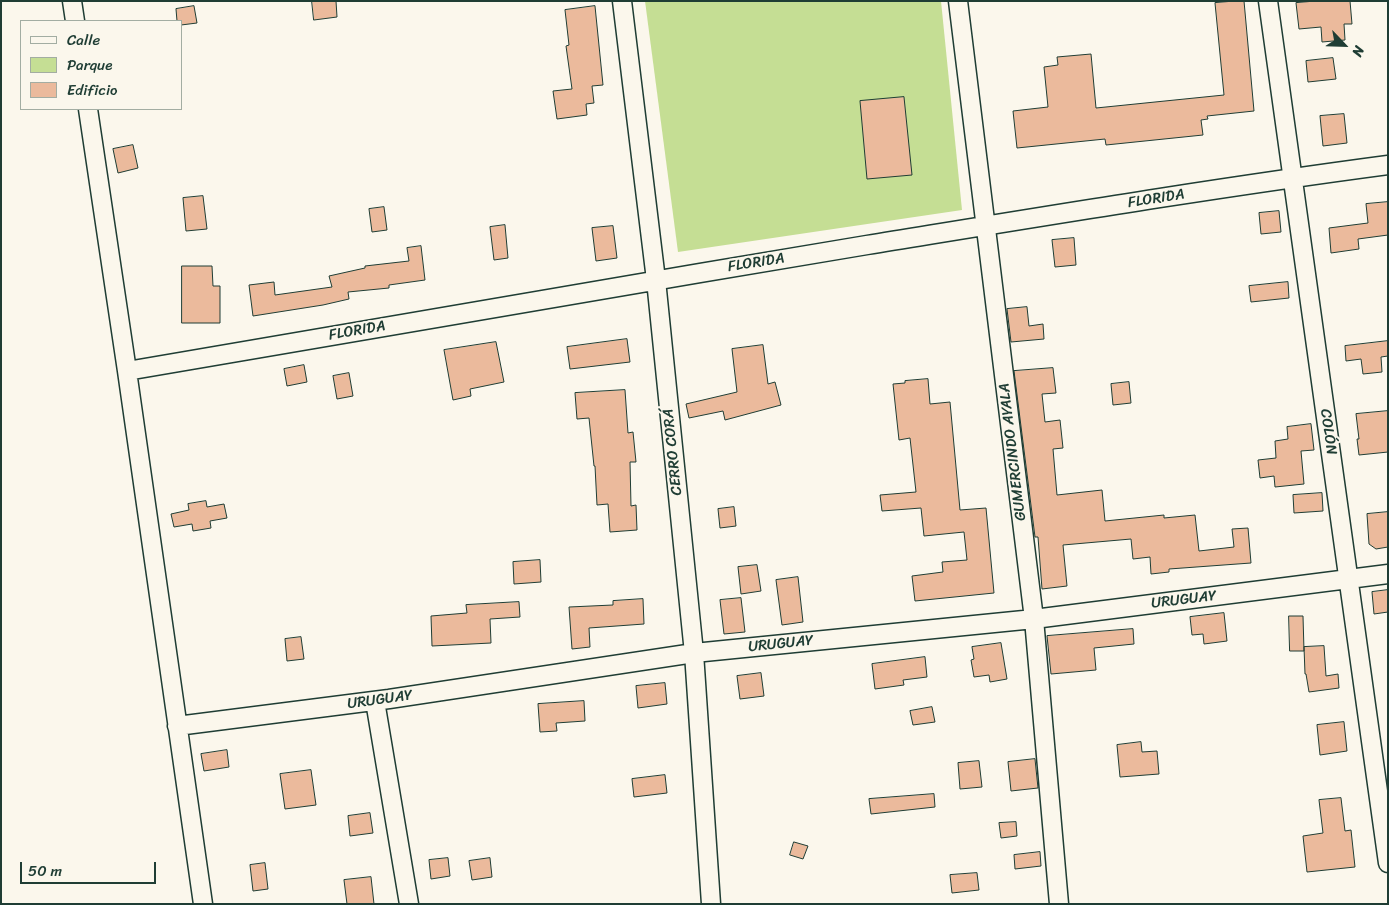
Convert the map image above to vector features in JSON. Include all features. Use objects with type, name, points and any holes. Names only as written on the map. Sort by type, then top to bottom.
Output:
[{"type":"street","points":[[72,1],[74,20]]},
{"type":"street","name":"CERRO CORÁ","points":[[622,1],[656,280],[694,653],[711,904]]},
{"type":"street","name":"GUMERCINDO AYALA","points":[[958,1],[1034,619],[1059,904]]},
{"type":"street","name":"COLÓN","points":[[1268,1],[1388,863]]},
{"type":"street","points":[[88,110],[203,904]]},
{"type":"street","name":"FLORIDA","points":[[127,371],[656,280],[986,226],[1293,178],[1388,166]]},
{"type":"street","name":"URUGUAY","points":[[177,726],[375,701],[694,653],[1034,619],[1388,574]]},
{"type":"street","points":[[375,701],[409,904]]},
{"type":"green space","points":[[645,1],[941,1],[962,210],[678,252]]},
{"type":"building","points":[[312,1],[336,1],[337,17],[314,20]]},
{"type":"building","points":[[1244,1],[1254,111],[1207,116],[1208,119],[1201,120],[1203,135],[1106,145],[1105,139],[1017,148],[1013,111],[1048,107],[1044,67],[1058,65],[1057,57],[1091,54],[1096,108],[1224,95],[1215,3]]},
{"type":"building","points":[[1350,1],[1352,24],[1344,24],[1345,40],[1322,42],[1321,27],[1299,29],[1296,3]]},
{"type":"building","points":[[194,6],[197,23],[182,25],[182,20],[177,20],[176,9]]},
{"type":"building","points":[[595,6],[603,85],[592,86],[594,103],[586,104],[587,115],[557,119],[553,91],[572,89],[566,46],[569,45],[565,10]]},
{"type":"building","points":[[1333,58],[1336,79],[1308,82],[1306,61]]},
{"type":"building","points":[[904,97],[912,175],[867,179],[860,101]]},
{"type":"building","points":[[1344,114],[1347,143],[1323,146],[1320,116]]},
{"type":"building","points":[[133,145],[138,168],[118,173],[113,149]]},
{"type":"building","points":[[203,196],[207,229],[186,231],[183,198]]},
{"type":"building","points":[[1388,202],[1388,235],[1358,239],[1359,249],[1331,253],[1329,228],[1368,223],[1366,204]]},
{"type":"building","points":[[384,207],[387,230],[372,232],[369,209]]},
{"type":"building","points":[[1279,211],[1281,232],[1261,234],[1259,213]]},
{"type":"building","points":[[505,225],[508,258],[494,260],[490,227]]},
{"type":"building","points":[[613,226],[617,258],[596,261],[592,228]]},
{"type":"building","points":[[1074,238],[1076,265],[1055,267],[1052,240]]},
{"type":"building","points":[[421,246],[425,280],[389,285],[389,288],[348,292],[349,299],[253,316],[249,285],[274,282],[275,295],[332,287],[329,276],[365,268],[365,266],[409,261],[407,248]]},
{"type":"building","points":[[182,266],[212,266],[213,286],[220,286],[220,323],[182,323]]},
{"type":"building","points":[[1288,282],[1289,298],[1251,302],[1249,286]]},
{"type":"building","points":[[1027,307],[1029,326],[1043,324],[1044,339],[1011,342],[1007,309]]},
{"type":"building","points":[[627,339],[630,362],[570,369],[567,347]]},
{"type":"building","points":[[1388,341],[1388,356],[1381,357],[1382,372],[1363,374],[1361,359],[1346,361],[1345,346]]},
{"type":"building","points":[[496,342],[504,382],[470,389],[471,396],[453,400],[444,350]]},
{"type":"building","points":[[763,345],[768,384],[775,382],[781,405],[725,420],[723,411],[689,418],[686,404],[737,392],[732,349]]},
{"type":"building","points":[[304,365],[307,382],[287,386],[284,369]]},
{"type":"building","points":[[1053,368],[1056,393],[1042,394],[1045,422],[1060,420],[1063,448],[1053,449],[1057,495],[1102,490],[1105,521],[1164,515],[1164,518],[1195,515],[1199,551],[1234,547],[1232,529],[1248,528],[1251,563],[1169,569],[1169,572],[1151,574],[1150,557],[1133,559],[1131,539],[1063,545],[1067,586],[1042,589],[1038,537],[1035,537],[1014,371]]},
{"type":"building","points":[[349,373],[353,396],[337,399],[333,376]]},
{"type":"building","points":[[928,379],[930,404],[950,402],[960,510],[986,508],[994,593],[915,601],[912,576],[943,572],[942,562],[967,560],[964,532],[924,536],[921,508],[882,511],[880,495],[916,492],[910,438],[899,440],[893,384]]},
{"type":"building","points":[[1129,382],[1131,403],[1113,405],[1111,384]]},
{"type":"building","points":[[625,390],[628,433],[633,432],[636,462],[630,462],[631,506],[636,505],[637,530],[610,532],[608,504],[597,505],[595,466],[589,418],[577,419],[575,393]]},
{"type":"building","points":[[1388,411],[1388,452],[1359,455],[1356,414]]},
{"type":"building","points":[[1311,424],[1314,450],[1301,451],[1304,484],[1275,487],[1274,476],[1260,478],[1258,460],[1276,458],[1275,441],[1288,439],[1287,427]]},
{"type":"building","points":[[1322,493],[1323,511],[1294,513],[1293,495]]},
{"type":"building","points":[[206,501],[207,507],[224,504],[227,518],[210,521],[211,528],[193,531],[192,524],[174,527],[171,514],[189,510],[188,504]]},
{"type":"building","points":[[734,507],[736,526],[720,528],[718,509]]},
{"type":"building","points":[[1388,512],[1388,547],[1376,549],[1369,544],[1367,514]]},
{"type":"building","points":[[540,560],[541,582],[514,584],[513,562]]},
{"type":"building","points":[[757,565],[761,591],[741,594],[738,567]]},
{"type":"building","points":[[798,577],[803,622],[782,625],[776,580]]},
{"type":"building","points":[[1388,590],[1388,612],[1374,614],[1372,592]]},
{"type":"building","points":[[741,598],[745,632],[724,634],[720,600]]},
{"type":"building","points":[[643,599],[644,624],[589,628],[590,647],[572,649],[569,607],[613,605],[613,601]]},
{"type":"building","points":[[519,602],[520,617],[490,619],[491,643],[432,646],[431,616],[467,613],[466,605]]},
{"type":"building","points":[[1224,613],[1227,641],[1204,644],[1203,634],[1192,635],[1190,617]]},
{"type":"building","points":[[1289,616],[1303,616],[1304,651],[1290,651]]},
{"type":"building","points":[[1133,629],[1134,644],[1094,648],[1096,670],[1051,674],[1047,636]]},
{"type":"building","points":[[301,637],[304,659],[287,661],[285,639]]},
{"type":"building","points":[[1001,643],[1007,679],[990,682],[989,675],[974,677],[971,660],[974,659],[972,647]]},
{"type":"building","points":[[1324,646],[1326,676],[1338,674],[1339,688],[1309,692],[1305,674],[1304,647]]},
{"type":"building","points":[[925,657],[927,677],[903,680],[904,685],[875,689],[872,664]]},
{"type":"building","points":[[761,673],[764,696],[740,699],[737,676]]},
{"type":"building","points":[[665,683],[667,704],[638,708],[636,686]]},
{"type":"building","points":[[584,701],[585,721],[556,723],[557,731],[540,732],[538,704]]},
{"type":"building","points":[[932,707],[935,722],[913,725],[910,711]]},
{"type":"building","points":[[1344,722],[1347,751],[1320,755],[1317,725]]},
{"type":"building","points":[[1141,742],[1142,752],[1157,751],[1159,774],[1120,777],[1117,745]]},
{"type":"building","points":[[227,750],[229,767],[204,771],[201,754]]},
{"type":"building","points":[[1035,759],[1038,788],[1011,791],[1008,762]]},
{"type":"building","points":[[979,761],[982,787],[960,789],[958,763]]},
{"type":"building","points":[[311,770],[316,805],[285,809],[280,774]]},
{"type":"building","points":[[665,775],[667,793],[634,797],[632,779]]},
{"type":"building","points":[[934,794],[935,807],[871,814],[869,799]]},
{"type":"building","points":[[1341,798],[1345,831],[1351,830],[1355,867],[1307,872],[1303,836],[1323,833],[1319,800]]},
{"type":"building","points":[[370,813],[373,833],[350,836],[348,816]]},
{"type":"building","points":[[1016,822],[1017,836],[1001,838],[999,823]]},
{"type":"building","points":[[794,842],[808,846],[803,859],[790,855]]},
{"type":"building","points":[[1040,852],[1041,866],[1015,869],[1014,855]]},
{"type":"building","points":[[448,858],[450,876],[431,879],[429,860]]},
{"type":"building","points":[[490,858],[492,877],[472,880],[469,861]]},
{"type":"building","points":[[265,863],[268,889],[253,891],[250,865]]},
{"type":"building","points":[[977,873],[979,890],[952,893],[950,875]]},
{"type":"building","points":[[371,877],[374,904],[347,904],[344,880]]}]
